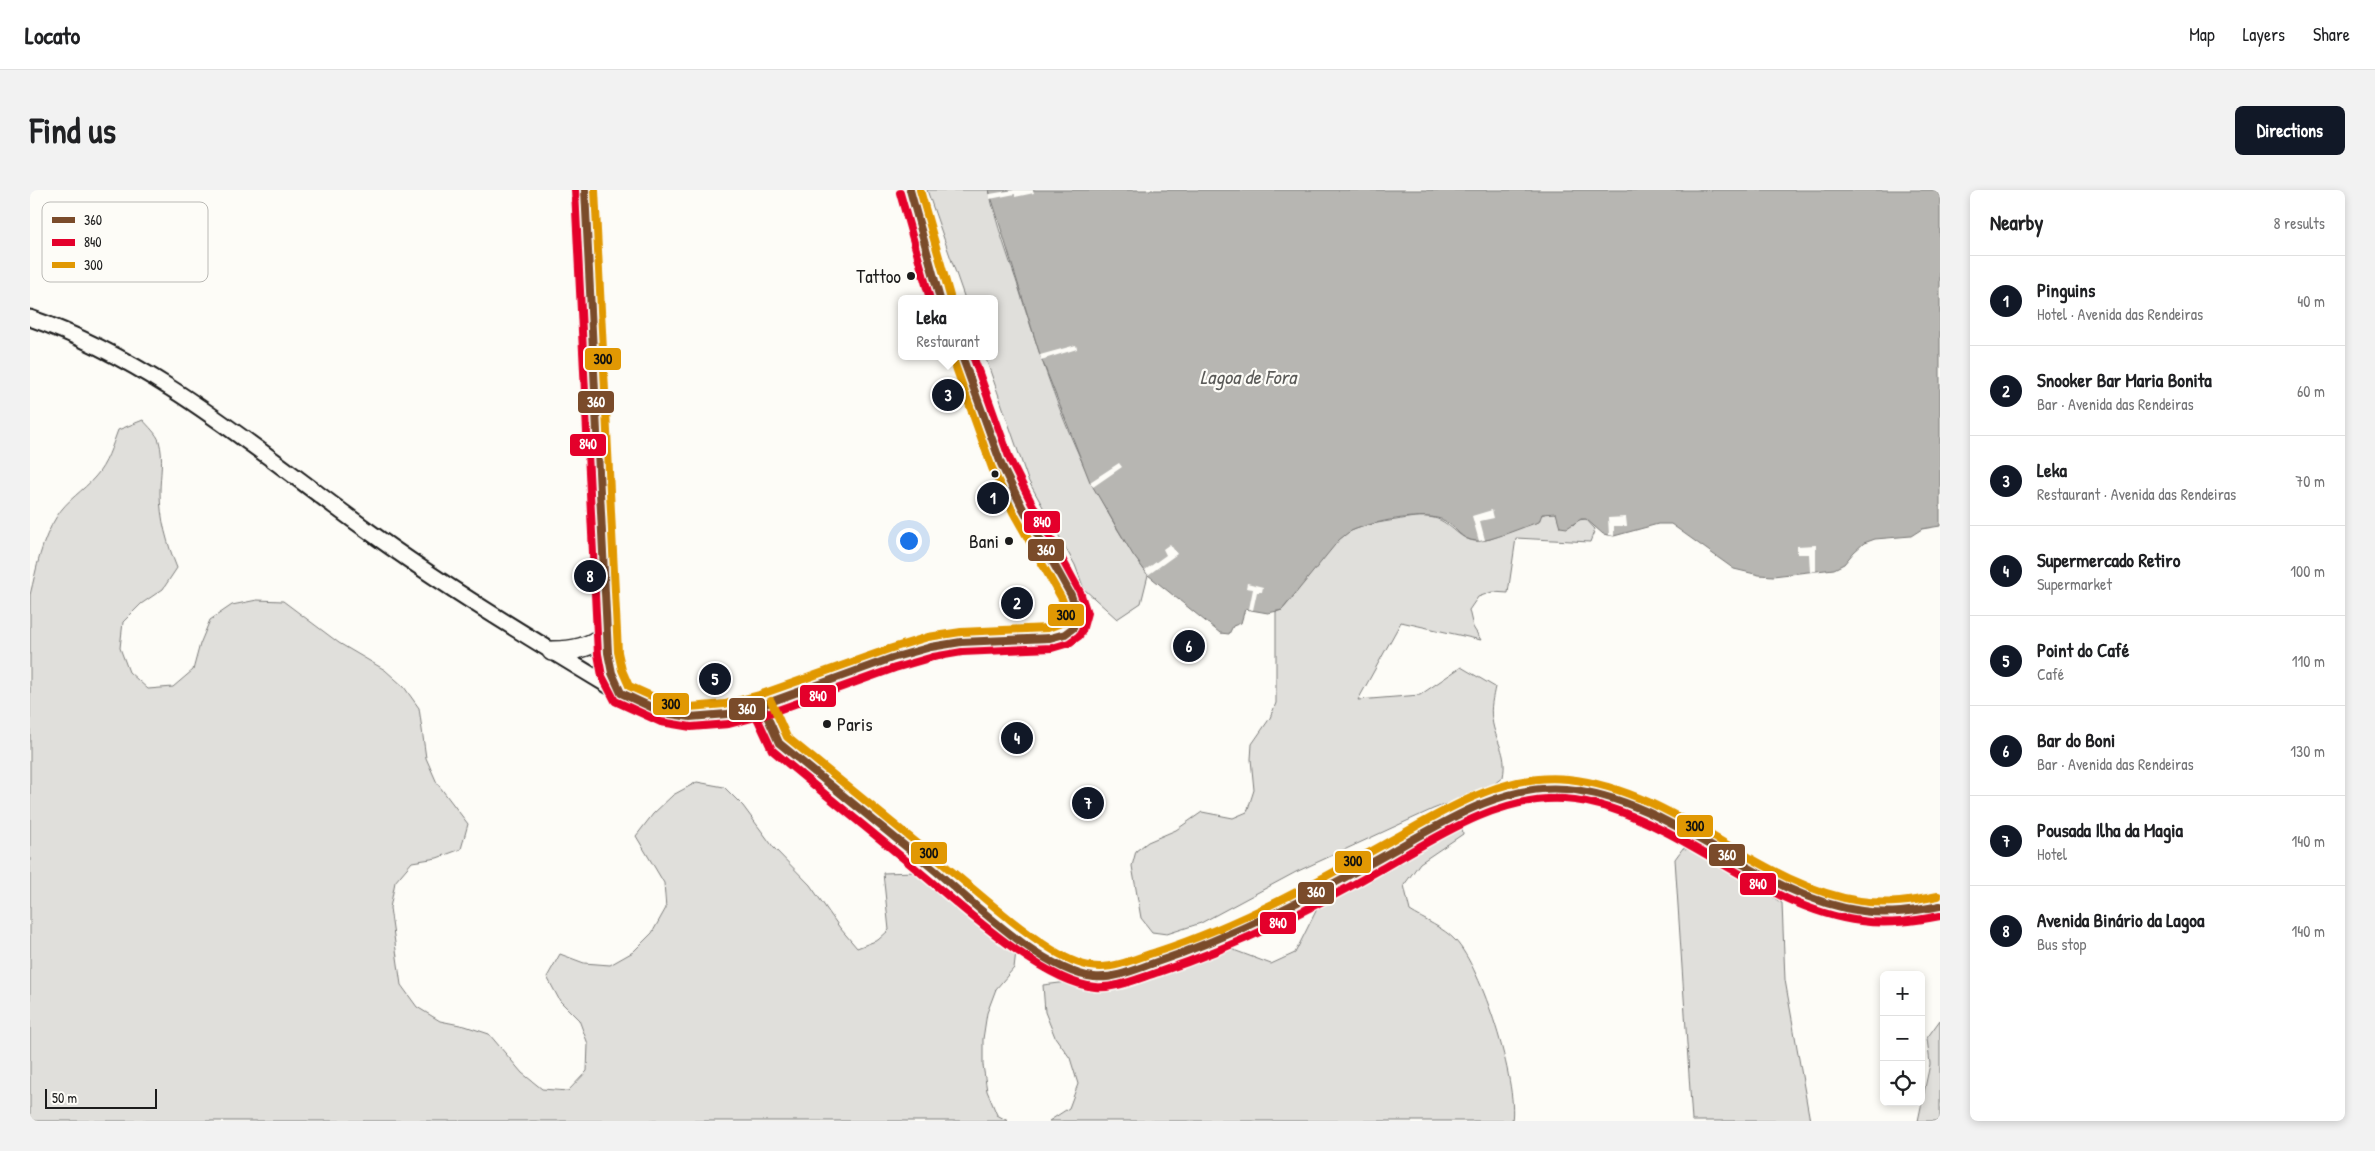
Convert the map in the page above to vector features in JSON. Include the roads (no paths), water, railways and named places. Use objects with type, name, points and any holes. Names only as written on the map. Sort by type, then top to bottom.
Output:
[{"type":"main road","points":[[585,190],[606,634],[612,673],[621,693],[664,712],[690,717],[727,714],[762,705],[892,658],[932,647],[961,642],[1050,638],[1064,634],[1072,628],[1077,612],[1061,573],[1022,507],[1001,464],[963,360]]},
{"type":"main road","points":[[910,190],[939,295]]},
{"type":"main road","points":[[552,651],[570,651],[584,648],[606,634]]},
{"type":"main road","points":[[762,705],[779,743],[1031,948],[1061,967],[1097,977],[1141,967],[1224,938],[1342,880],[1415,838],[1462,814],[1517,793],[1543,789],[1598,793],[1630,804],[1788,889],[1816,900],[1849,909],[1881,913],[1907,912],[1940,906]]},
{"type":"street","points":[[30,318],[70,334],[156,378],[387,545],[621,693]]},
{"type":"water","name":"Lagoa de Fora","points":[[989,190],[1940,190],[1940,526],[1922,529],[1911,536],[1875,539],[1864,543],[1844,564],[1834,569],[1773,576],[1734,569],[1671,524],[1658,524],[1614,536],[1603,534],[1586,519],[1581,519],[1567,528],[1560,527],[1556,513],[1542,514],[1539,522],[1483,541],[1477,541],[1467,538],[1445,521],[1437,518],[1399,518],[1372,524],[1350,532],[1339,540],[1282,610],[1268,613],[1245,609],[1241,623],[1233,626],[1229,634],[1220,633],[1148,575],[1133,555],[1090,482],[1040,355]]},
{"type":"place","name":"Tattoo","points":[[911,276]]},
{"type":"place","name":"Leka","points":[[948,395]]},
{"type":"place","name":"Pinguins","points":[[993,498]]},
{"type":"place","name":"Bani","points":[[1009,541]]},
{"type":"place","name":"Avenida Binário da Lagoa","points":[[590,576]]},
{"type":"place","name":"Snooker Bar Maria Bonita","points":[[1017,603]]},
{"type":"place","name":"Bar do Boni","points":[[1189,646]]},
{"type":"place","name":"Point do Café","points":[[715,679]]},
{"type":"place","name":"Paris","points":[[827,724]]},
{"type":"place","name":"Supermercado Retiro","points":[[1017,738]]},
{"type":"place","name":"Pousada Ilha da Magia","points":[[1088,803]]}]
